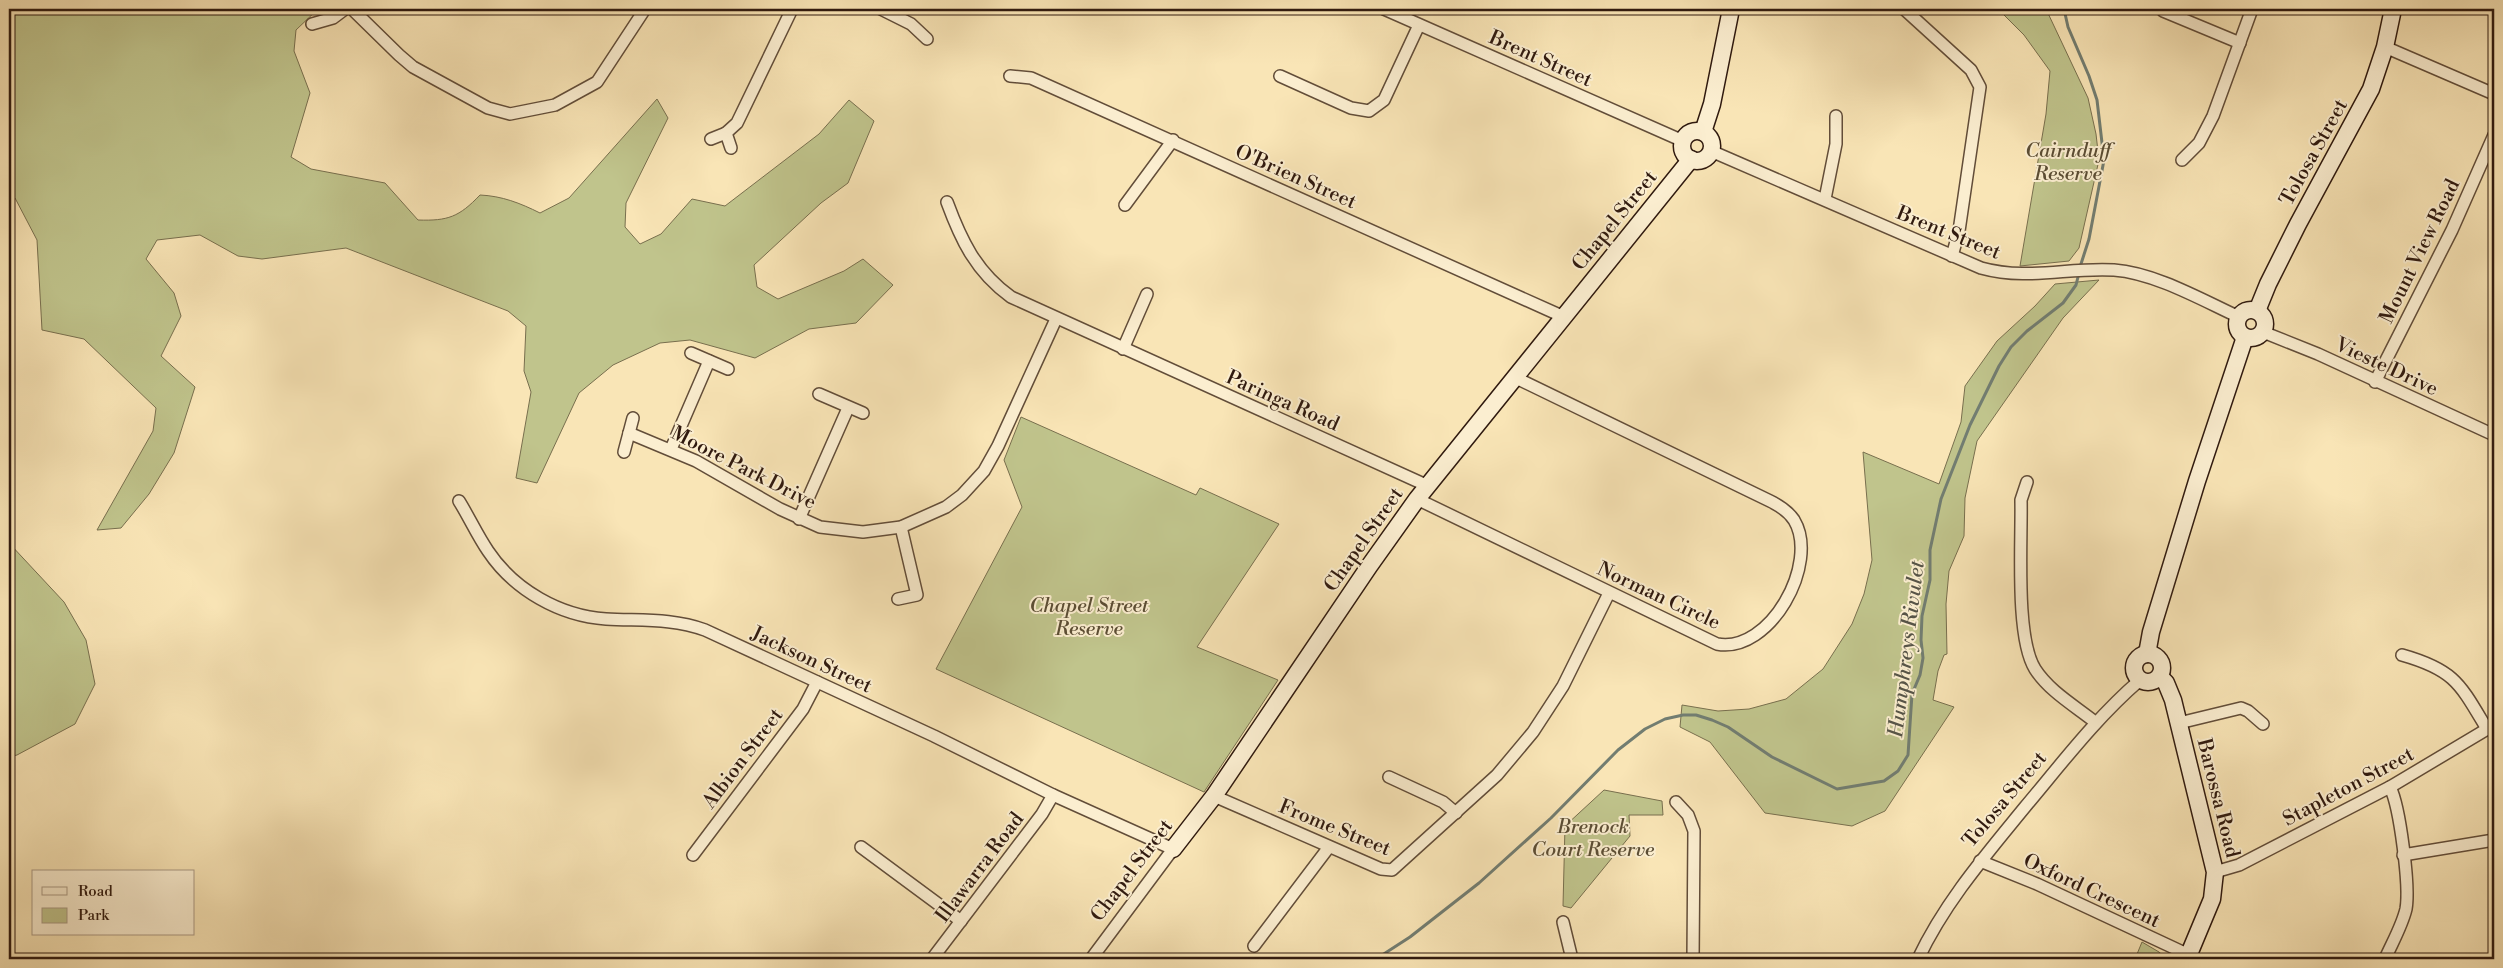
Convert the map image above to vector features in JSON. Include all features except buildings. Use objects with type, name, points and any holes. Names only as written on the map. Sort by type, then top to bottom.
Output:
[{"type":"street","points":[[312,24],[333,18],[345,9]]},
{"type":"street","points":[[352,9],[399,56],[414,67],[488,108],[510,114],[555,105],[597,82],[645,9]]},
{"type":"street","points":[[711,139],[726,133],[737,123],[792,9]]},
{"type":"street","points":[[881,9],[912,24],[927,39]]},
{"type":"street","name":"Brent Street","points":[[1384,9],[1683,141]]},
{"type":"street","points":[[1703,132],[1712,104],[1731,9]]},
{"type":"street","points":[[1904,9],[1971,70],[1980,87],[1961,221],[1952,256]]},
{"type":"street","points":[[2182,160],[2199,143],[2213,116],[2252,9]]},
{"type":"street","name":"Tolosa Street","points":[[2257,311],[2268,284],[2298,224],[2371,90],[2385,46],[2392,9]]},
{"type":"street","points":[[2163,11],[2240,43]]},
{"type":"street","points":[[1280,76],[1357,111],[1369,111],[1384,100],[1418,25]]},
{"type":"street","points":[[2385,46],[2494,94]]},
{"type":"street","name":"O'Brien Street","points":[[1010,76],[1031,78],[1173,140],[1564,317]]},
{"type":"street","points":[[1825,199],[1836,144],[1836,116]]},
{"type":"street","points":[[1694,131],[1703,132],[1712,142],[1712,151],[1705,158],[1691,159],[1683,150],[1683,141],[1694,131]]},
{"type":"street","points":[[726,133],[731,148]]},
{"type":"street","name":"Mount View Road","points":[[2375,382],[2452,230],[2494,136]]},
{"type":"street","points":[[1125,206],[1173,140]]},
{"type":"street","name":"Brent Street","points":[[1712,151],[1952,256],[1997,273],[2013,275],[2094,270],[2125,271],[2146,277],[2239,316]]},
{"type":"street","name":"Chapel Street","points":[[1091,959],[1214,796],[1370,565],[1417,499],[1691,159]]},
{"type":"street","name":"Paringa Road","points":[[947,202],[964,245],[986,277],[1011,297],[1428,486]]},
{"type":"street","points":[[1123,349],[1147,294]]},
{"type":"street","points":[[2248,310],[2257,311],[2264,320],[2262,332],[2255,337],[2246,337],[2237,326],[2239,316],[2248,310]]},
{"type":"street","name":"Moore Park Drive","points":[[629,433],[671,449],[799,519],[820,527],[863,532],[901,527],[946,506],[962,495],[984,471],[998,446],[1056,319]]},
{"type":"street","name":"Vieste Drive","points":[[2262,332],[2318,354],[2375,382],[2494,435]]},
{"type":"street","points":[[2147,654],[2151,632],[2197,481],[2246,337]]},
{"type":"street","points":[[691,353],[728,369]]},
{"type":"street","points":[[671,449],[709,361]]},
{"type":"street","name":"Norman Circle","points":[[1417,499],[1708,641],[1725,645],[1742,643],[1758,634],[1768,624],[1787,598],[1798,569],[1799,532],[1792,517],[1781,506],[1514,377]]},
{"type":"street","points":[[819,394],[863,413]]},
{"type":"street","points":[[799,519],[848,408]]},
{"type":"street","points":[[624,452],[632,418]]},
{"type":"street","points":[[2027,482],[2021,500],[2023,625],[2026,649],[2030,660],[2043,679],[2095,722]]},
{"type":"street","name":"Jackson Street","points":[[459,500],[488,551],[499,565],[514,580],[548,605],[594,618],[657,619],[690,624],[817,682],[1053,795],[1173,849]]},
{"type":"street","points":[[898,599],[922,594],[901,527]]},
{"type":"street","name":"Frome Street","points":[[1214,796],[1381,870],[1392,870],[1497,775],[1538,724],[1570,672],[1609,592]]},
{"type":"street","points":[[2147,654],[2159,660],[2162,668],[2160,677],[2148,683],[2140,680],[2134,673],[2134,665],[2139,657],[2147,654]]},
{"type":"street","points":[[2402,655],[2430,663],[2450,675],[2464,690],[2490,727]]},
{"type":"street","name":"Barossa Road","points":[[2160,677],[2170,691],[2215,872],[2212,899],[2188,957]]},
{"type":"street","name":"Tolosa Street","points":[[1918,959],[1947,907],[1980,861],[2095,722],[2140,680]]},
{"type":"street","name":"Albion Street","points":[[693,855],[803,709],[817,682]]},
{"type":"street","points":[[2179,723],[2241,708],[2248,711],[2263,724]]},
{"type":"street","name":"Stapleton Street","points":[[2215,872],[2239,865],[2390,787],[2490,727]]},
{"type":"street","points":[[1389,777],[1443,802],[1456,813]]},
{"type":"street","points":[[2385,959],[2405,910],[2407,894],[2397,805],[2390,787]]},
{"type":"street","name":"Illawarra Road","points":[[932,959],[1042,814],[1053,795]]},
{"type":"street","points":[[1676,802],[1688,815],[1694,831],[1693,959]]},
{"type":"street","points":[[2403,855],[2494,840]]},
{"type":"street","points":[[861,847],[961,921]]},
{"type":"street","points":[[1254,946],[1329,847]]},
{"type":"street","name":"Oxford Crescent","points":[[1980,861],[2037,884],[2188,957]]},
{"type":"street","points":[[1563,922],[1572,959]]},
{"type":"green space","points":[[9,9],[318,9],[296,30],[294,51],[310,93],[291,157],[311,169],[385,183],[418,220],[437,220],[452,216],[466,208],[480,195],[511,201],[540,213],[569,198],[657,99],[668,118],[626,203],[625,227],[640,244],[661,234],[692,199],[725,206],[819,134],[849,100],[874,121],[848,183],[821,203],[754,265],[757,287],[778,299],[844,271],[863,259],[893,285],[856,323],[809,329],[755,358],[690,340],[660,343],[613,365],[579,393],[537,483],[516,478],[531,392],[524,371],[526,326],[508,311],[346,248],[262,259],[238,256],[200,235],[157,240],[146,259],[174,293],[181,316],[161,356],[195,387],[174,453],[149,494],[121,528],[97,530],[153,431],[156,408],[84,339],[42,330],[37,240],[15,198],[9,193]]},
{"type":"green space","name":"Cairnduff Reserve","points":[[1998,9],[2046,9],[2088,98],[2096,134],[2099,160],[2079,248],[2069,261],[2020,266],[2046,114],[2050,71],[2024,35]]},
{"type":"green space","points":[[2099,280],[2063,318],[1977,441],[1965,498],[1964,536],[1949,571],[1946,604],[1947,654],[1944,655],[1938,671],[1933,700],[1954,707],[1885,811],[1852,826],[1765,813],[1710,742],[1680,727],[1682,705],[1718,711],[1749,709],[1786,699],[1823,669],[1852,624],[1864,594],[1872,560],[1863,452],[1939,484],[1961,422],[1965,386],[1997,341],[2035,306],[2055,284]]},
{"type":"green space","name":"Chapel Street Reserve","points":[[1021,417],[1196,495],[1200,488],[1279,524],[1197,647],[1278,680],[1204,792],[936,669],[1022,507],[1004,460]]},
{"type":"green space","points":[[9,543],[64,602],[86,640],[95,684],[75,724],[17,755],[9,757]]},
{"type":"green space","name":"Brenock Court Reserve","points":[[1604,790],[1662,801],[1663,815],[1629,815],[1630,836],[1571,908],[1563,906],[1565,826]]},
{"type":"green space","points":[[2142,942],[2159,952],[2167,959],[2135,959]]},
{"type":"waterway","name":"Humphreys Rivulet","points":[[2064,9],[2068,27],[2097,100],[2104,160],[2089,239],[2080,267]]},
{"type":"waterway","name":"Humphreys Rivulet","points":[[1376,959],[1410,937],[1479,883],[1551,818],[1618,750],[1645,729],[1665,719],[1683,715],[1696,715],[1712,720],[1728,727],[1772,757],[1837,789],[1884,781],[1898,771],[1908,755],[1912,694],[1920,675],[1923,658],[1921,640],[1922,616],[1930,580],[1930,550],[1941,499],[1970,425],[1999,366],[2011,347],[2027,331],[2063,303],[2076,285],[2079,273]]}]
